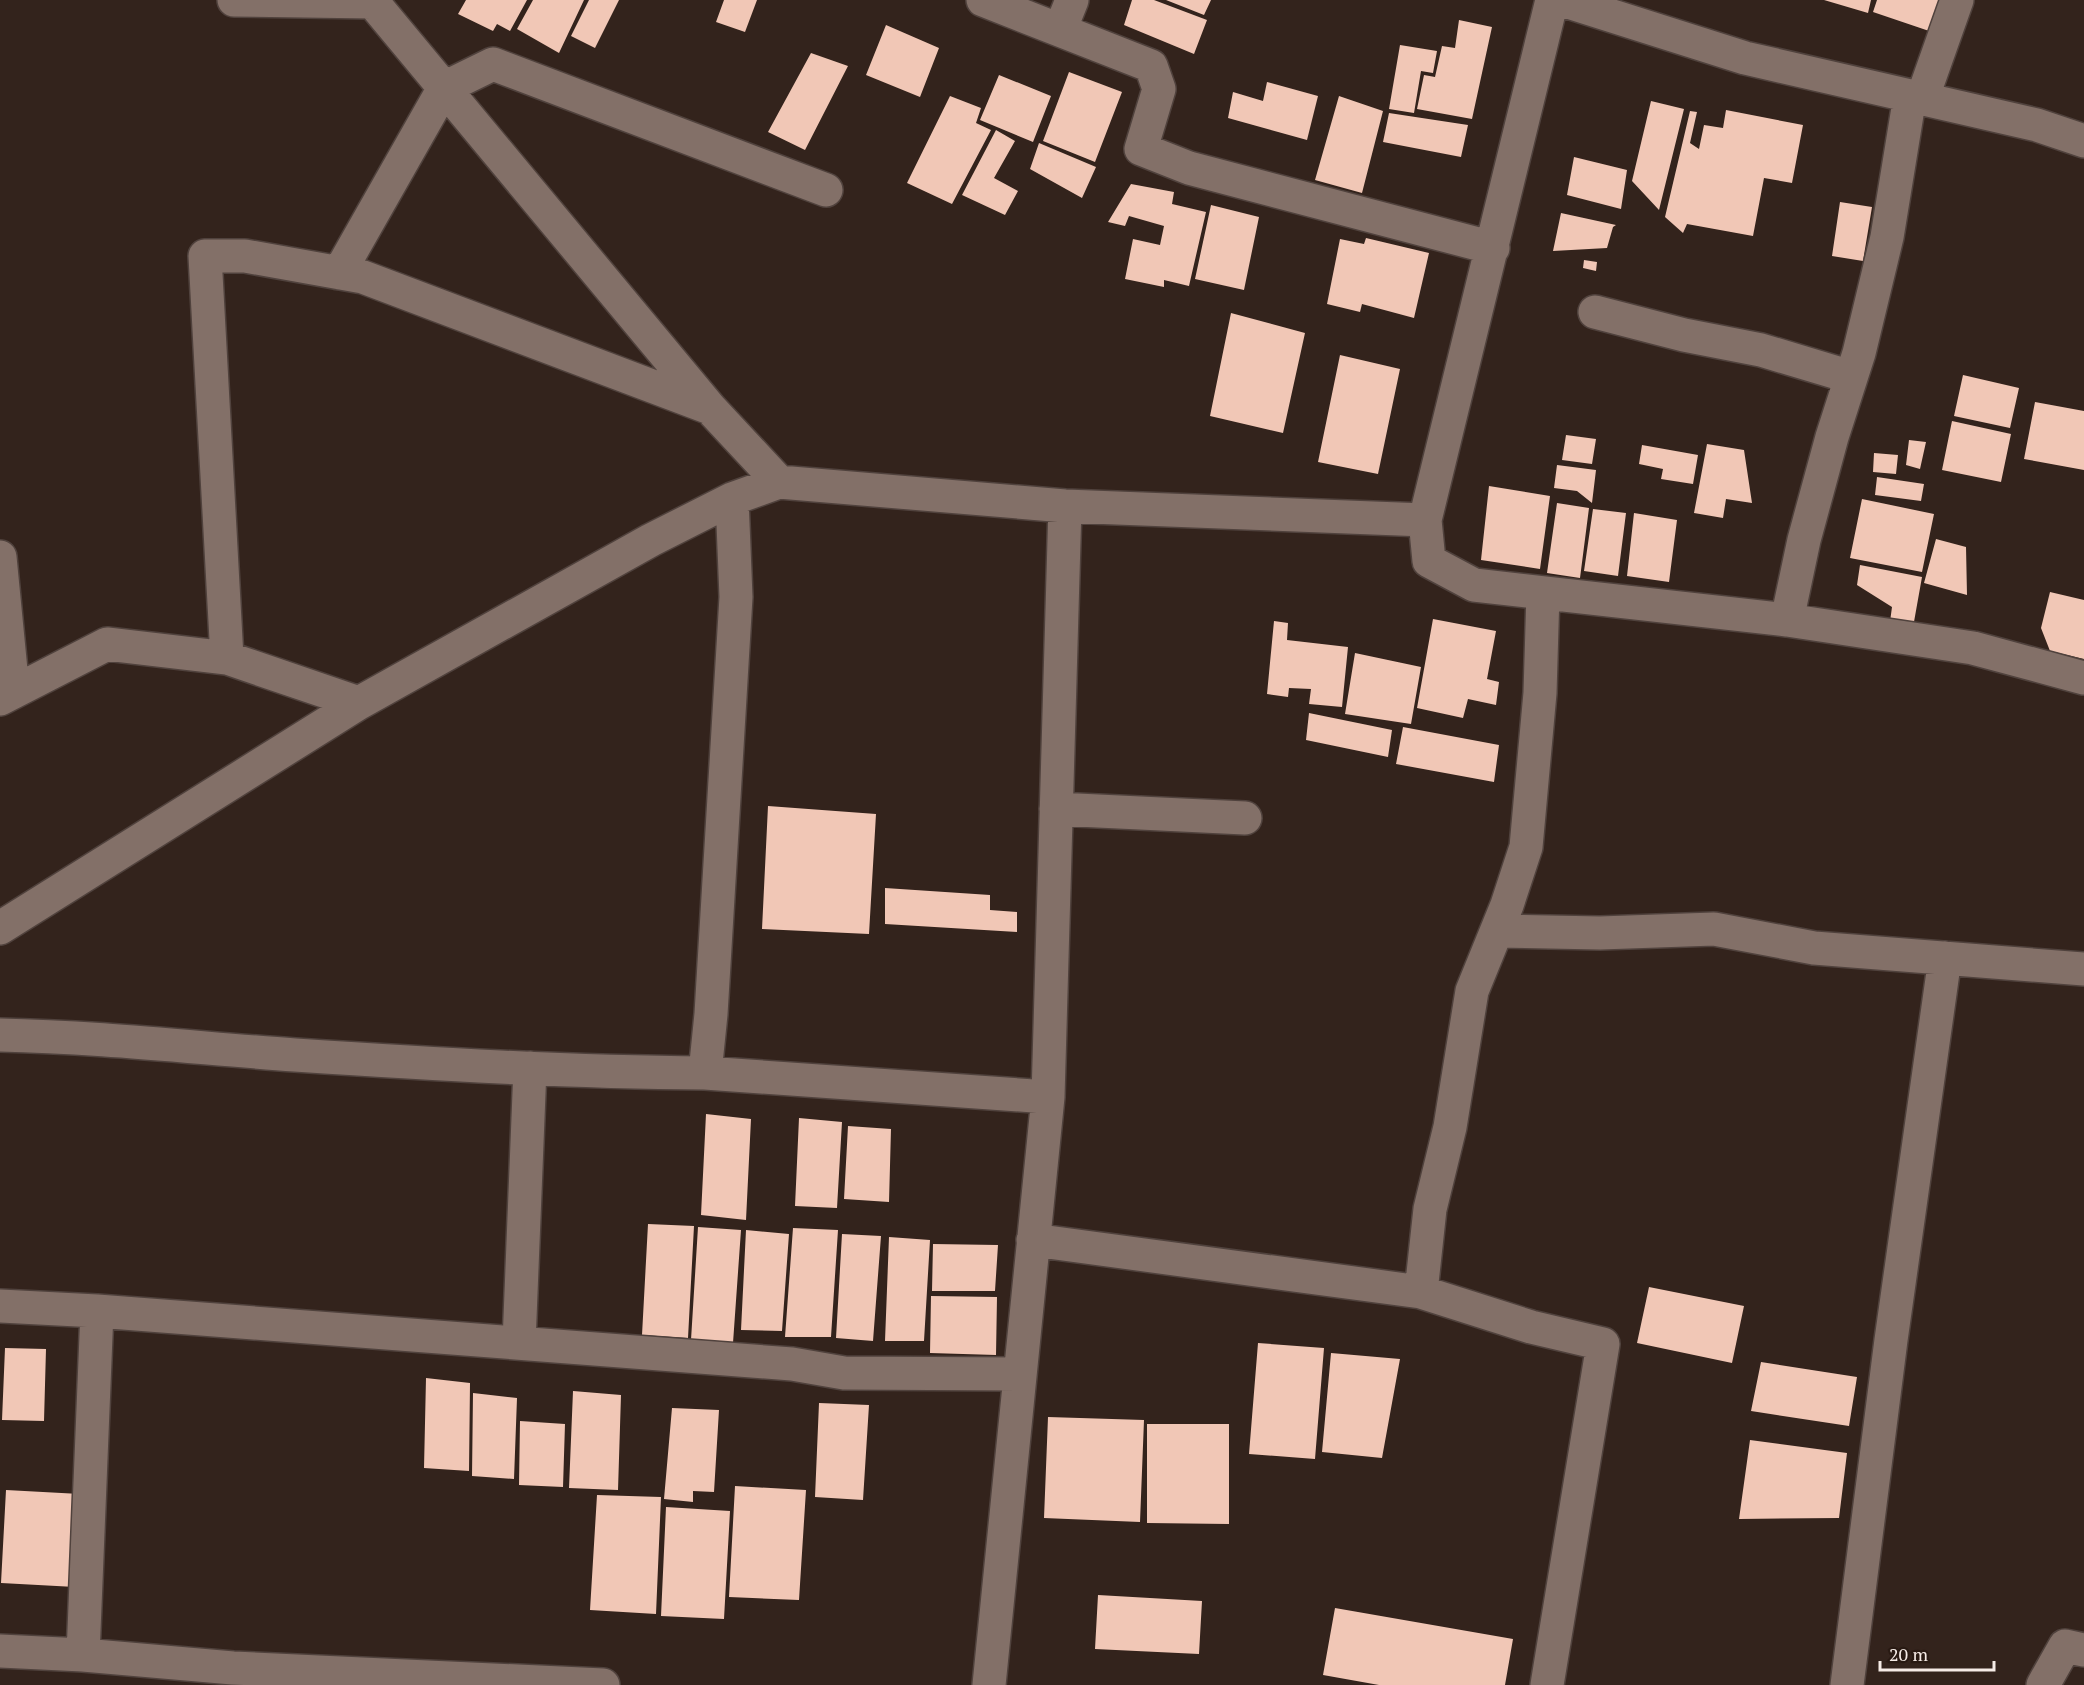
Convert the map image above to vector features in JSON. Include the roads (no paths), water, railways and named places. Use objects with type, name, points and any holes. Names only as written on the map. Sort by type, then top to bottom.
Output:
[{"type":"street","points":[[234,0],[372,1],[710,408],[779,482]]},
{"type":"street","points":[[983,0],[1151,66],[1159,89],[1140,148],[1189,168],[1493,248]]},
{"type":"street","points":[[1060,30],[1072,0]]},
{"type":"street","points":[[1552,0],[1425,520],[1429,561],[1474,585],[1787,620],[1973,648],[2084,678]]},
{"type":"street","points":[[1562,0],[1745,58],[2037,124],[2084,141]]},
{"type":"street","points":[[1787,620],[1804,540],[1859,353],[1887,237],[1916,97],[1957,0]]},
{"type":"street","points":[[339,273],[444,88],[493,64],[826,190]]},
{"type":"street","points":[[227,658],[205,256],[245,256],[363,277],[710,408]]},
{"type":"street","points":[[1595,312],[1684,335],[1761,351],[1851,377]]},
{"type":"street","points":[[0,928],[358,703],[651,540],[732,499],[779,482],[1065,506],[1425,520]]},
{"type":"street","points":[[705,1072],[711,1014],[736,597],[732,499]]},
{"type":"street","points":[[989,1685],[1048,1097],[1065,506]]},
{"type":"street","points":[[0,557],[7,695],[107,644],[227,658],[358,703]]},
{"type":"street","points":[[1421,1292],[1430,1209],[1450,1128],[1472,990],[1508,905],[1526,847],[1540,693],[1543,593]]},
{"type":"street","points":[[1056,809],[1245,818]]},
{"type":"street","points":[[1497,931],[1600,933],[1714,929],[1814,948],[2084,969]]},
{"type":"street","points":[[1847,1685],[1891,1340],[1945,958]]},
{"type":"street","points":[[0,1035],[595,1072],[705,1072],[1048,1097]]},
{"type":"street","points":[[519,1343],[530,1068]]},
{"type":"street","points":[[1034,1240],[1421,1292],[1531,1327],[1603,1344],[1546,1685]]},
{"type":"street","points":[[0,1306],[97,1311],[792,1364],[844,1373],[1020,1374]]},
{"type":"street","points":[[83,1655],[97,1311]]},
{"type":"street","points":[[2043,1685],[2065,1646],[2084,1650]]},
{"type":"street","points":[[0,1651],[83,1655],[232,1677],[603,1685]]}]
